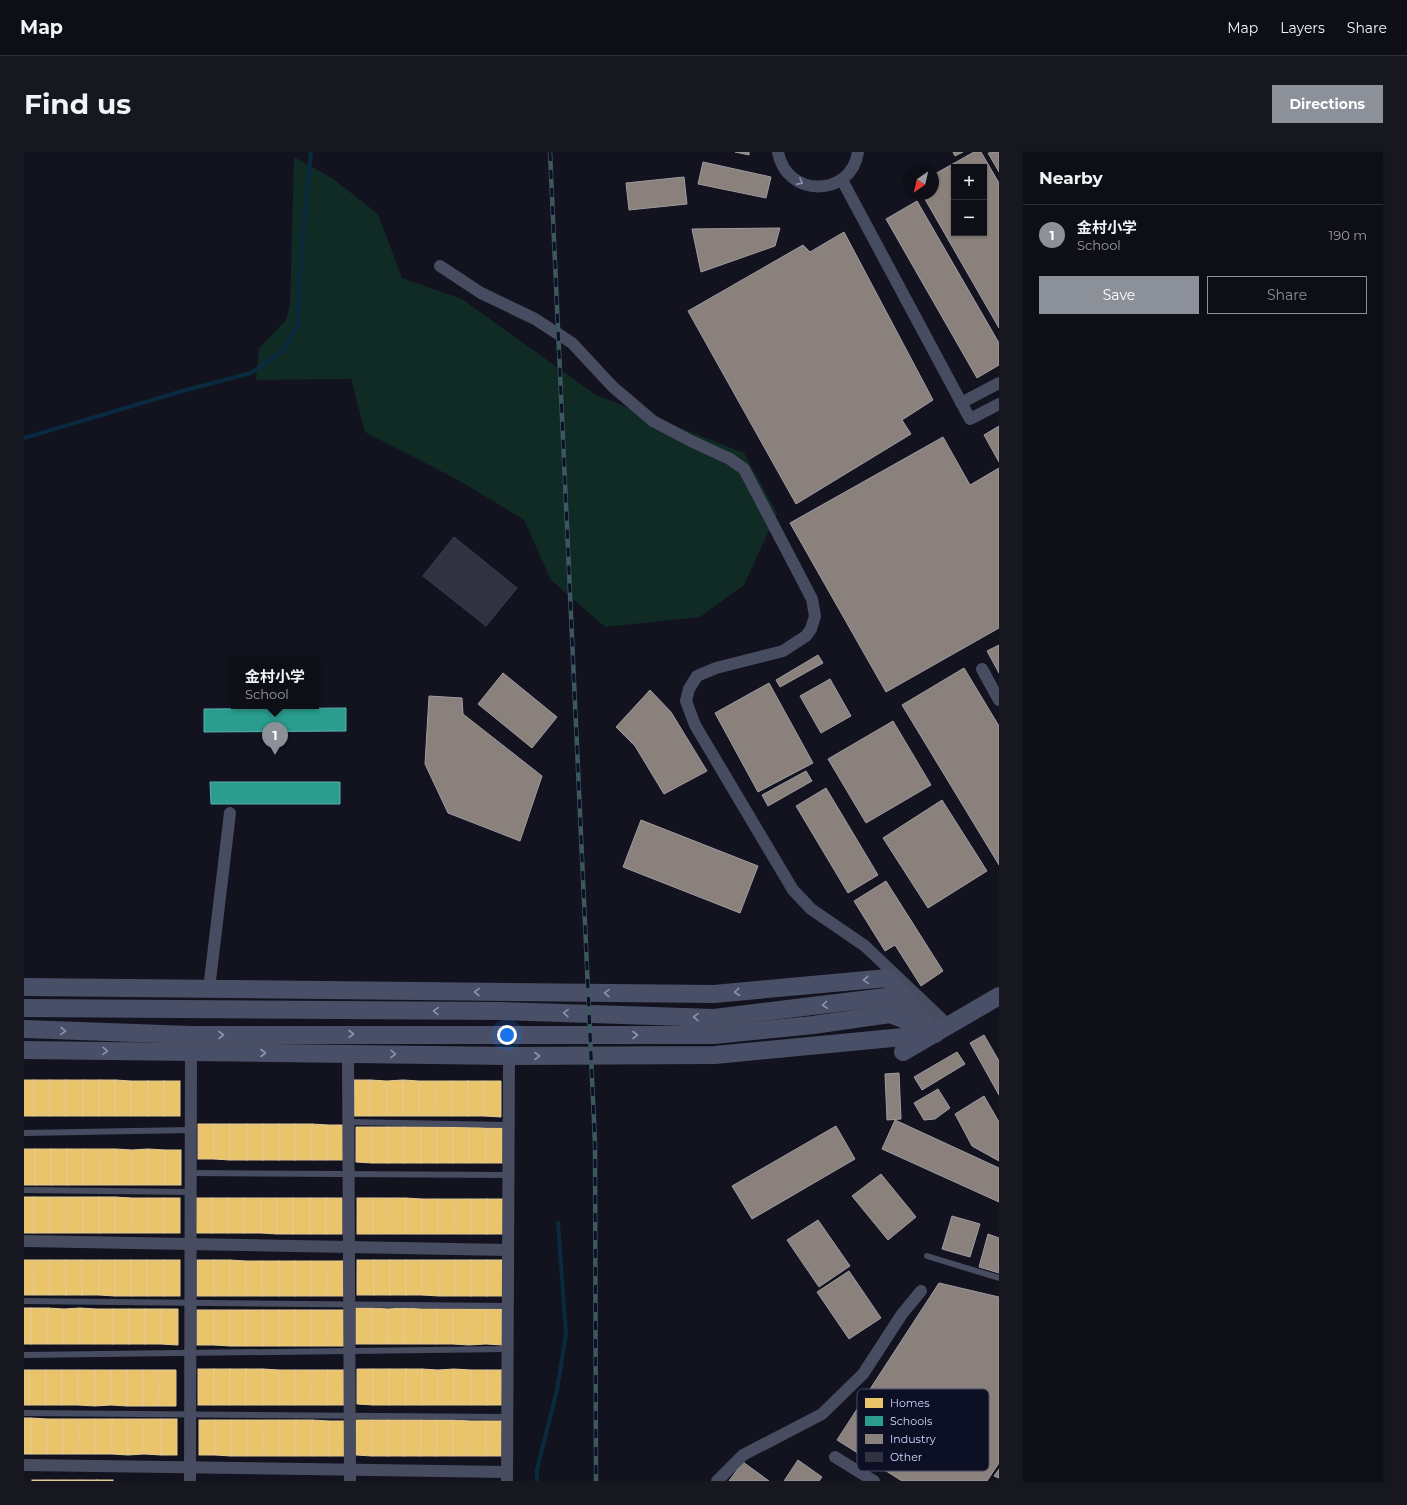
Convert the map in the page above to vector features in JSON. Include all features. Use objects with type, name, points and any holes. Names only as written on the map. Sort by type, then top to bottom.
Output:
[{"type":"street","points":[[778,152],[783,167],[792,177],[803,184],[817,187],[830,186],[842,180],[851,171],[857,159],[858,152]]},
{"type":"street","points":[[842,180],[970,420],[999,404]]},
{"type":"street","points":[[440,266],[482,293],[535,319],[572,344],[613,387],[653,421],[730,459],[744,469],[812,599],[815,616],[811,629],[806,636],[783,652],[716,668],[697,676],[689,689],[686,701],[695,725],[793,890],[811,909],[865,946],[942,1030]]},
{"type":"street","points":[[961,403],[999,383]]},
{"type":"street","points":[[982,669],[999,700]]},
{"type":"street","points":[[209,989],[230,813]]},
{"type":"street","points":[[24,987],[714,994],[888,978],[942,1030]]},
{"type":"street","points":[[24,1008],[503,1011],[714,1018],[886,997],[942,1030]]},
{"type":"street","points":[[903,1052],[998,999]]},
{"type":"street","points":[[24,1029],[191,1035],[714,1035],[813,1025],[890,1014],[942,1030]]},
{"type":"street","points":[[24,1050],[509,1056],[715,1055],[942,1030]]},
{"type":"street","points":[[190,1481],[191,1035]]},
{"type":"street","points":[[348,1054],[350,1475]]},
{"type":"street","points":[[24,1465],[190,1467],[350,1475],[507,1476],[509,1056]]},
{"type":"street","points":[[24,1241],[508,1250]]},
{"type":"street","points":[[717,1481],[743,1455],[822,1414],[863,1374],[902,1314],[922,1291]]},
{"type":"street","points":[[835,1458],[874,1481]]},
{"type":"lane","points":[[348,1122],[508,1125]]},
{"type":"lane","points":[[24,1133],[191,1130]]},
{"type":"lane","points":[[191,1173],[508,1175]]},
{"type":"lane","points":[[24,1190],[191,1192]]},
{"type":"lane","points":[[927,1256],[999,1278]]},
{"type":"lane","points":[[24,1301],[508,1306]]},
{"type":"lane","points":[[24,1355],[508,1350]]},
{"type":"lane","points":[[24,1414],[507,1417]]},
{"type":"green space","points":[[294,157],[332,178],[378,214],[402,278],[462,299],[596,395],[744,453],[777,513],[744,585],[700,617],[605,627],[551,580],[524,520],[460,481],[365,432],[351,379],[256,380],[259,348],[286,320],[290,305]]},
{"type":"building: Homes","points":[[24,1080],[34,1080],[34,1116],[24,1116]]},
{"type":"building: Homes","points":[[34,1080],[50,1080],[50,1116],[34,1116]]},
{"type":"building: Homes","points":[[50,1080],[66,1080],[66,1116],[50,1116]]},
{"type":"building: Homes","points":[[66,1080],[83,1080],[83,1116],[66,1116]]},
{"type":"building: Homes","points":[[83,1080],[99,1080],[99,1116],[83,1116]]},
{"type":"building: Homes","points":[[99,1080],[115,1080],[115,1116],[99,1116]]},
{"type":"building: Homes","points":[[115,1080],[131,1081],[131,1116],[115,1116]]},
{"type":"building: Homes","points":[[354,1080],[370,1080],[370,1116],[354,1116]]},
{"type":"building: Homes","points":[[370,1080],[387,1081],[387,1116],[370,1116]]},
{"type":"building: Homes","points":[[403,1080],[403,1116],[387,1116],[387,1081]]},
{"type":"building: Homes","points":[[403,1080],[419,1081],[419,1116],[403,1116]]},
{"type":"building: Homes","points":[[131,1081],[148,1081],[148,1116],[131,1116]]},
{"type":"building: Homes","points":[[148,1081],[164,1081],[164,1116],[148,1116]]},
{"type":"building: Homes","points":[[164,1081],[180,1081],[180,1116],[164,1116]]},
{"type":"building: Homes","points":[[419,1081],[436,1081],[435,1116],[419,1116]]},
{"type":"building: Homes","points":[[436,1081],[452,1081],[452,1116],[435,1116]]},
{"type":"building: Homes","points":[[452,1081],[468,1081],[468,1116],[452,1116]]},
{"type":"building: Homes","points":[[468,1081],[484,1081],[484,1116],[468,1116]]},
{"type":"building: Homes","points":[[484,1081],[501,1081],[501,1117],[484,1116]]},
{"type":"building: Homes","points":[[198,1124],[214,1124],[214,1159],[198,1159]]},
{"type":"building: Homes","points":[[214,1124],[230,1124],[230,1160],[214,1159]]},
{"type":"building: Homes","points":[[230,1124],[247,1124],[247,1160],[230,1160]]},
{"type":"building: Homes","points":[[247,1124],[263,1124],[263,1160],[247,1160]]},
{"type":"building: Homes","points":[[263,1124],[279,1124],[279,1160],[263,1160]]},
{"type":"building: Homes","points":[[279,1124],[295,1124],[295,1160],[279,1160]]},
{"type":"building: Homes","points":[[295,1124],[312,1124],[312,1160],[295,1160]]},
{"type":"building: Homes","points":[[312,1124],[328,1125],[328,1160],[312,1160]]},
{"type":"building: Homes","points":[[328,1125],[344,1125],[344,1160],[328,1160]]},
{"type":"building: Homes","points":[[356,1127],[372,1127],[372,1163],[356,1162]]},
{"type":"building: Homes","points":[[372,1127],[388,1127],[388,1163],[372,1163]]},
{"type":"building: Homes","points":[[388,1127],[404,1127],[404,1163],[388,1163]]},
{"type":"building: Homes","points":[[404,1127],[421,1127],[421,1163],[404,1163]]},
{"type":"building: Homes","points":[[421,1127],[437,1127],[437,1163],[421,1163]]},
{"type":"building: Homes","points":[[437,1127],[453,1127],[453,1163],[437,1163]]},
{"type":"building: Homes","points":[[453,1127],[469,1127],[469,1163],[453,1163]]},
{"type":"building: Homes","points":[[469,1127],[486,1128],[486,1163],[469,1163]]},
{"type":"building: Homes","points":[[486,1128],[502,1128],[502,1163],[486,1163]]},
{"type":"building: Homes","points":[[24,1149],[35,1149],[35,1185],[24,1185]]},
{"type":"building: Homes","points":[[35,1149],[51,1149],[51,1185],[35,1185]]},
{"type":"building: Homes","points":[[51,1149],[67,1149],[67,1185],[51,1185]]},
{"type":"building: Homes","points":[[67,1149],[83,1149],[83,1185],[67,1185]]},
{"type":"building: Homes","points":[[83,1149],[99,1149],[100,1185],[83,1185]]},
{"type":"building: Homes","points":[[99,1149],[116,1149],[116,1185],[100,1185]]},
{"type":"building: Homes","points":[[116,1149],[132,1150],[132,1185],[116,1185]]},
{"type":"building: Homes","points":[[148,1149],[148,1185],[132,1185],[132,1150]]},
{"type":"building: Homes","points":[[148,1149],[165,1150],[165,1185],[148,1185]]},
{"type":"building: Homes","points":[[165,1150],[181,1150],[181,1185],[165,1185]]},
{"type":"building: Homes","points":[[24,1197],[34,1197],[34,1233],[24,1233]]},
{"type":"building: Homes","points":[[34,1197],[50,1197],[50,1233],[34,1233]]},
{"type":"building: Homes","points":[[50,1197],[67,1197],[66,1233],[50,1233]]},
{"type":"building: Homes","points":[[67,1197],[83,1197],[83,1233],[66,1233]]},
{"type":"building: Homes","points":[[83,1197],[99,1197],[99,1233],[83,1233]]},
{"type":"building: Homes","points":[[99,1197],[115,1197],[115,1233],[99,1233]]},
{"type":"building: Homes","points":[[115,1197],[132,1198],[131,1233],[115,1233]]},
{"type":"building: Homes","points":[[132,1198],[148,1198],[148,1233],[131,1233]]},
{"type":"building: Homes","points":[[148,1198],[164,1198],[164,1233],[148,1233]]},
{"type":"building: Homes","points":[[164,1198],[180,1198],[180,1233],[164,1233]]},
{"type":"building: Homes","points":[[196,1198],[212,1198],[212,1233],[196,1233]]},
{"type":"building: Homes","points":[[212,1198],[228,1198],[228,1233],[212,1233]]},
{"type":"building: Homes","points":[[228,1198],[244,1198],[244,1233],[228,1233]]},
{"type":"building: Homes","points":[[244,1198],[261,1198],[261,1233],[244,1233]]},
{"type":"building: Homes","points":[[261,1198],[277,1198],[277,1234],[261,1233]]},
{"type":"building: Homes","points":[[277,1198],[293,1198],[293,1234],[277,1234]]},
{"type":"building: Homes","points":[[293,1198],[310,1198],[310,1234],[293,1234]]},
{"type":"building: Homes","points":[[310,1198],[326,1198],[326,1234],[310,1234]]},
{"type":"building: Homes","points":[[326,1198],[342,1198],[342,1234],[326,1234]]},
{"type":"building: Homes","points":[[357,1198],[373,1198],[373,1234],[357,1234]]},
{"type":"building: Homes","points":[[373,1198],[389,1198],[390,1234],[373,1234]]},
{"type":"building: Homes","points":[[389,1198],[406,1198],[406,1234],[390,1234]]},
{"type":"building: Homes","points":[[406,1198],[422,1199],[422,1234],[406,1234]]},
{"type":"building: Homes","points":[[422,1199],[438,1199],[438,1234],[422,1234]]},
{"type":"building: Homes","points":[[438,1199],[454,1199],[455,1234],[438,1234]]},
{"type":"building: Homes","points":[[454,1199],[471,1199],[471,1234],[455,1234]]},
{"type":"building: Homes","points":[[471,1199],[487,1199],[487,1234],[471,1234]]},
{"type":"building: Homes","points":[[487,1199],[503,1199],[503,1234],[487,1234]]},
{"type":"building: Homes","points":[[24,1260],[34,1260],[33,1295],[24,1295]]},
{"type":"building: Homes","points":[[34,1260],[50,1260],[50,1295],[33,1295]]},
{"type":"building: Homes","points":[[50,1260],[66,1260],[66,1295],[50,1295]]},
{"type":"building: Homes","points":[[66,1260],[82,1260],[82,1295],[66,1295]]},
{"type":"building: Homes","points":[[82,1260],[99,1260],[99,1295],[82,1295]]},
{"type":"building: Homes","points":[[99,1260],[115,1260],[115,1296],[99,1295]]},
{"type":"building: Homes","points":[[115,1260],[131,1260],[131,1296],[115,1296]]},
{"type":"building: Homes","points":[[131,1260],[147,1260],[147,1296],[131,1296]]},
{"type":"building: Homes","points":[[147,1260],[164,1260],[164,1296],[147,1296]]},
{"type":"building: Homes","points":[[164,1260],[180,1260],[180,1296],[164,1296]]},
{"type":"building: Homes","points":[[197,1260],[214,1260],[214,1296],[197,1296]]},
{"type":"building: Homes","points":[[214,1260],[230,1260],[230,1296],[214,1296]]},
{"type":"building: Homes","points":[[230,1260],[246,1261],[246,1296],[230,1296]]},
{"type":"building: Homes","points":[[357,1260],[374,1260],[374,1295],[357,1295]]},
{"type":"building: Homes","points":[[374,1260],[390,1260],[390,1295],[374,1295]]},
{"type":"building: Homes","points":[[390,1260],[406,1260],[406,1295],[390,1295]]},
{"type":"building: Homes","points":[[406,1260],[422,1260],[422,1295],[406,1295]]},
{"type":"building: Homes","points":[[422,1260],[438,1260],[439,1296],[422,1295]]},
{"type":"building: Homes","points":[[438,1260],[455,1260],[455,1296],[439,1296]]},
{"type":"building: Homes","points":[[455,1260],[471,1260],[471,1296],[455,1296]]},
{"type":"building: Homes","points":[[471,1260],[487,1260],[487,1296],[471,1296]]},
{"type":"building: Homes","points":[[487,1260],[504,1260],[504,1296],[487,1296]]},
{"type":"building: Homes","points":[[246,1261],[262,1261],[262,1296],[246,1296]]},
{"type":"building: Homes","points":[[262,1261],[279,1261],[279,1296],[262,1296]]},
{"type":"building: Homes","points":[[279,1261],[295,1261],[295,1296],[279,1296]]},
{"type":"building: Homes","points":[[295,1261],[311,1261],[311,1296],[295,1296]]},
{"type":"building: Homes","points":[[311,1261],[328,1261],[327,1296],[311,1296]]},
{"type":"building: Homes","points":[[328,1261],[344,1261],[344,1296],[327,1296]]},
{"type":"building: Homes","points":[[24,1308],[31,1308],[31,1344],[24,1344]]},
{"type":"building: Homes","points":[[31,1308],[48,1308],[48,1344],[31,1344]]},
{"type":"building: Homes","points":[[48,1308],[64,1309],[64,1344],[48,1344]]},
{"type":"building: Homes","points":[[80,1308],[80,1344],[64,1344],[64,1309]]},
{"type":"building: Homes","points":[[80,1308],[96,1309],[96,1344],[80,1344]]},
{"type":"building: Homes","points":[[356,1308],[372,1308],[372,1344],[356,1344]]},
{"type":"building: Homes","points":[[372,1308],[388,1309],[388,1344],[372,1344]]},
{"type":"building: Homes","points":[[404,1308],[404,1344],[388,1344],[388,1309]]},
{"type":"building: Homes","points":[[404,1308],[421,1309],[421,1344],[404,1344]]},
{"type":"building: Homes","points":[[96,1309],[113,1309],[113,1344],[96,1344]]},
{"type":"building: Homes","points":[[113,1309],[129,1309],[129,1344],[113,1344]]},
{"type":"building: Homes","points":[[129,1309],[145,1309],[145,1344],[129,1344]]},
{"type":"building: Homes","points":[[145,1309],[161,1309],[161,1344],[145,1344]]},
{"type":"building: Homes","points":[[161,1309],[178,1309],[178,1345],[161,1344]]},
{"type":"building: Homes","points":[[421,1309],[437,1309],[437,1344],[421,1344]]},
{"type":"building: Homes","points":[[437,1309],[453,1309],[453,1344],[437,1344]]},
{"type":"building: Homes","points":[[453,1309],[470,1309],[469,1345],[453,1344]]},
{"type":"building: Homes","points":[[470,1309],[486,1309],[486,1344],[469,1345]]},
{"type":"building: Homes","points":[[486,1309],[502,1309],[502,1345],[486,1344]]},
{"type":"building: Homes","points":[[197,1310],[214,1310],[214,1345],[197,1345]]},
{"type":"building: Homes","points":[[214,1310],[230,1310],[230,1346],[214,1345]]},
{"type":"building: Homes","points":[[230,1310],[246,1310],[246,1346],[230,1346]]},
{"type":"building: Homes","points":[[246,1310],[263,1310],[263,1346],[246,1346]]},
{"type":"building: Homes","points":[[263,1310],[279,1310],[279,1346],[263,1346]]},
{"type":"building: Homes","points":[[279,1310],[295,1310],[295,1346],[279,1346]]},
{"type":"building: Homes","points":[[295,1310],[311,1310],[311,1346],[295,1346]]},
{"type":"building: Homes","points":[[311,1310],[327,1310],[328,1346],[311,1346]]},
{"type":"building: Homes","points":[[327,1310],[344,1310],[344,1346],[328,1346]]},
{"type":"building: Homes","points":[[198,1369],[214,1369],[214,1405],[198,1405]]},
{"type":"building: Homes","points":[[214,1369],[230,1369],[230,1405],[214,1405]]},
{"type":"building: Homes","points":[[230,1369],[246,1369],[246,1405],[230,1405]]},
{"type":"building: Homes","points":[[246,1369],[263,1369],[263,1405],[246,1405]]},
{"type":"building: Homes","points":[[263,1369],[279,1370],[279,1405],[263,1405]]},
{"type":"building: Homes","points":[[357,1369],[373,1369],[373,1405],[357,1404]]},
{"type":"building: Homes","points":[[373,1369],[389,1369],[389,1405],[373,1405]]},
{"type":"building: Homes","points":[[389,1369],[406,1369],[406,1405],[389,1405]]},
{"type":"building: Homes","points":[[406,1369],[422,1369],[422,1405],[406,1405]]},
{"type":"building: Homes","points":[[422,1369],[438,1370],[438,1405],[422,1405]]},
{"type":"building: Homes","points":[[454,1369],[454,1405],[438,1405],[438,1370]]},
{"type":"building: Homes","points":[[454,1369],[471,1370],[471,1405],[454,1405]]},
{"type":"building: Homes","points":[[24,1370],[29,1370],[29,1405],[24,1405]]},
{"type":"building: Homes","points":[[29,1370],[46,1370],[46,1405],[29,1405]]},
{"type":"building: Homes","points":[[46,1370],[62,1370],[62,1405],[46,1405]]},
{"type":"building: Homes","points":[[62,1370],[78,1370],[78,1405],[62,1405]]},
{"type":"building: Homes","points":[[78,1370],[95,1370],[95,1406],[78,1405]]},
{"type":"building: Homes","points":[[95,1370],[111,1370],[111,1405],[95,1406]]},
{"type":"building: Homes","points":[[111,1370],[127,1370],[127,1406],[111,1405]]},
{"type":"building: Homes","points":[[127,1370],[143,1370],[143,1406],[127,1406]]},
{"type":"building: Homes","points":[[143,1370],[160,1370],[159,1406],[143,1406]]},
{"type":"building: Homes","points":[[160,1370],[176,1370],[176,1406],[159,1406]]},
{"type":"building: Homes","points":[[279,1370],[295,1370],[295,1405],[279,1405]]},
{"type":"building: Homes","points":[[295,1370],[312,1370],[311,1405],[295,1405]]},
{"type":"building: Homes","points":[[312,1370],[328,1370],[328,1405],[311,1405]]},
{"type":"building: Homes","points":[[328,1370],[344,1370],[344,1405],[328,1405]]},
{"type":"building: Homes","points":[[471,1370],[487,1370],[487,1405],[471,1405]]},
{"type":"building: Homes","points":[[487,1370],[503,1370],[503,1405],[487,1405]]},
{"type":"building: Homes","points":[[24,1418],[31,1418],[31,1454],[24,1454]]},
{"type":"building: Homes","points":[[31,1418],[47,1419],[47,1454],[31,1454]]},
{"type":"building: Homes","points":[[47,1419],[63,1419],[63,1454],[47,1454]]},
{"type":"building: Homes","points":[[63,1419],[79,1419],[80,1454],[63,1454]]},
{"type":"building: Homes","points":[[79,1419],[96,1419],[96,1454],[80,1454]]},
{"type":"building: Homes","points":[[96,1419],[112,1419],[112,1454],[96,1454]]},
{"type":"building: Homes","points":[[112,1419],[128,1419],[128,1455],[112,1454]]},
{"type":"building: Homes","points":[[128,1419],[144,1419],[144,1454],[128,1455]]},
{"type":"building: Homes","points":[[144,1419],[161,1419],[161,1455],[144,1454]]},
{"type":"building: Homes","points":[[161,1419],[177,1419],[177,1455],[161,1455]]},
{"type":"building: Homes","points":[[199,1420],[215,1420],[215,1455],[199,1455]]},
{"type":"building: Homes","points":[[215,1420],[231,1420],[231,1456],[215,1455]]},
{"type":"building: Homes","points":[[231,1420],[247,1420],[247,1456],[231,1456]]},
{"type":"building: Homes","points":[[247,1420],[264,1420],[263,1456],[247,1456]]},
{"type":"building: Homes","points":[[264,1420],[280,1420],[280,1456],[263,1456]]},
{"type":"building: Homes","points":[[280,1420],[296,1420],[296,1456],[280,1456]]},
{"type":"building: Homes","points":[[296,1420],[312,1420],[312,1456],[296,1456]]},
{"type":"building: Homes","points":[[312,1420],[329,1421],[329,1456],[312,1456]]},
{"type":"building: Homes","points":[[356,1420],[372,1420],[372,1456],[356,1455]]},
{"type":"building: Homes","points":[[372,1420],[388,1420],[388,1456],[372,1456]]},
{"type":"building: Homes","points":[[388,1420],[404,1420],[404,1456],[388,1456]]},
{"type":"building: Homes","points":[[404,1420],[421,1420],[421,1456],[404,1456]]},
{"type":"building: Homes","points":[[421,1420],[437,1420],[437,1456],[421,1456]]},
{"type":"building: Homes","points":[[437,1420],[453,1420],[453,1456],[437,1456]]},
{"type":"building: Homes","points":[[453,1420],[470,1421],[469,1456],[453,1456]]},
{"type":"building: Homes","points":[[329,1421],[345,1421],[345,1456],[329,1456]]},
{"type":"building: Homes","points":[[470,1421],[486,1421],[486,1456],[469,1456]]},
{"type":"building: Homes","points":[[486,1421],[502,1421],[502,1456],[486,1456]]},
{"type":"building: Homes","points":[[48,1480],[48,1481],[32,1481]]},
{"type":"building: Homes","points":[[64,1480],[64,1481],[48,1481]]},
{"type":"building: Homes","points":[[80,1480],[80,1481],[64,1481]]},
{"type":"building: Homes","points":[[97,1480],[97,1481],[80,1481]]},
{"type":"building: Homes","points":[[113,1480],[113,1481],[97,1481]]},
{"type":"building: Schools","points":[[346,708],[346,731],[204,732],[204,709]]},
{"type":"building: Schools","points":[[210,782],[340,782],[340,804],[211,804]]},
{"type":"building: Industry","points":[[735,152],[749,152],[749,155]]},
{"type":"building: Industry","points":[[953,152],[963,152],[955,156]]},
{"type":"building: Industry","points":[[974,152],[981,152],[999,183],[999,328],[925,200],[939,200],[939,172],[951,165],[951,236],[987,236],[987,164],[953,164]]},
{"type":"building: Industry","points":[[999,152],[999,172],[988,153]]},
{"type":"building: Industry","points":[[703,162],[771,177],[766,198],[698,184]]},
{"type":"building: Industry","points":[[684,177],[687,204],[629,210],[626,183]]},
{"type":"building: Industry","points":[[917,201],[999,343],[999,365],[977,378],[886,219]]},
{"type":"building: Industry","points":[[780,228],[775,246],[701,272],[692,229]]},
{"type":"building: Industry","points":[[844,232],[933,400],[902,420],[911,434],[796,504],[688,311],[803,245],[810,252]]},
{"type":"building: Industry","points":[[999,426],[999,462],[984,435]]},
{"type":"building: Industry","points":[[943,437],[970,485],[999,468],[999,628],[886,692],[790,523]]},
{"type":"building: Industry","points":[[999,645],[999,673],[987,651]]},
{"type":"building: Industry","points":[[818,655],[823,663],[780,687],[776,680]]},
{"type":"building: Industry","points":[[964,668],[999,726],[999,865],[902,705]]},
{"type":"building: Industry","points":[[503,673],[557,717],[532,748],[478,704]]},
{"type":"building: Industry","points":[[830,679],[851,716],[821,733],[800,696]]},
{"type":"building: Industry","points":[[769,683],[813,763],[758,792],[715,713]]},
{"type":"building: Industry","points":[[650,690],[671,712],[707,771],[664,794],[635,746],[616,727]]},
{"type":"building: Industry","points":[[429,696],[462,698],[463,714],[542,776],[520,841],[448,813],[425,764]]},
{"type":"building: Industry","points":[[893,721],[931,785],[866,823],[828,759]]},
{"type":"building: Industry","points":[[806,771],[812,781],[768,806],[762,795]]},
{"type":"building: Industry","points":[[826,788],[878,875],[848,893],[796,806]]},
{"type":"building: Industry","points":[[942,800],[987,871],[928,908],[883,838]]},
{"type":"building: Industry","points":[[641,820],[758,866],[740,913],[623,867]]},
{"type":"building: Industry","points":[[886,881],[943,971],[921,986],[895,945],[885,951],[854,901]]},
{"type":"building: Industry","points":[[984,1035],[999,1061],[999,1095],[970,1043]]},
{"type":"building: Industry","points":[[957,1052],[965,1064],[922,1090],[914,1077]]},
{"type":"building: Industry","points":[[899,1073],[901,1119],[887,1120],[885,1074]]},
{"type":"building: Industry","points":[[938,1089],[950,1108],[935,1119],[924,1120],[914,1103]]},
{"type":"building: Industry","points":[[984,1096],[999,1122],[999,1161],[972,1146],[955,1114]]},
{"type":"building: Industry","points":[[895,1120],[999,1168],[999,1202],[882,1149]]},
{"type":"building: Industry","points":[[836,1126],[855,1159],[752,1219],[732,1186]]},
{"type":"building: Industry","points":[[881,1174],[916,1217],[888,1240],[852,1196]]},
{"type":"building: Industry","points":[[952,1216],[980,1224],[970,1257],[942,1249]]},
{"type":"building: Industry","points":[[818,1220],[850,1266],[819,1287],[787,1240]]},
{"type":"building: Industry","points":[[988,1234],[999,1238],[999,1273],[979,1267]]},
{"type":"building: Industry","points":[[849,1271],[881,1318],[849,1339],[817,1292]]},
{"type":"building: Industry","points":[[939,1283],[999,1297],[999,1463],[987,1481],[902,1481],[886,1471],[989,1471],[989,1389],[870,1389]]},
{"type":"building: Industry","points":[[857,1409],[857,1453],[837,1440]]},
{"type":"building: Industry","points":[[798,1460],[822,1477],[819,1481],[784,1481]]},
{"type":"building: Industry","points":[[743,1462],[769,1481],[729,1481]]},
{"type":"building: Industry","points":[[999,1469],[999,1478],[994,1476]]},
{"type":"building: Other","points":[[454,537],[517,588],[486,626],[423,576]]},
{"type":"waterway","points":[[24,438],[186,390],[251,373],[283,351],[298,324],[301,256],[311,152]]},
{"type":"waterway","points":[[537,1481],[537,1469],[557,1390],[566,1334],[558,1223]]},
{"type":"railway","points":[[550,152],[595,1144],[596,1481]]},
{"type":"place","name":"金村小学","points":[[275,755]]}]
